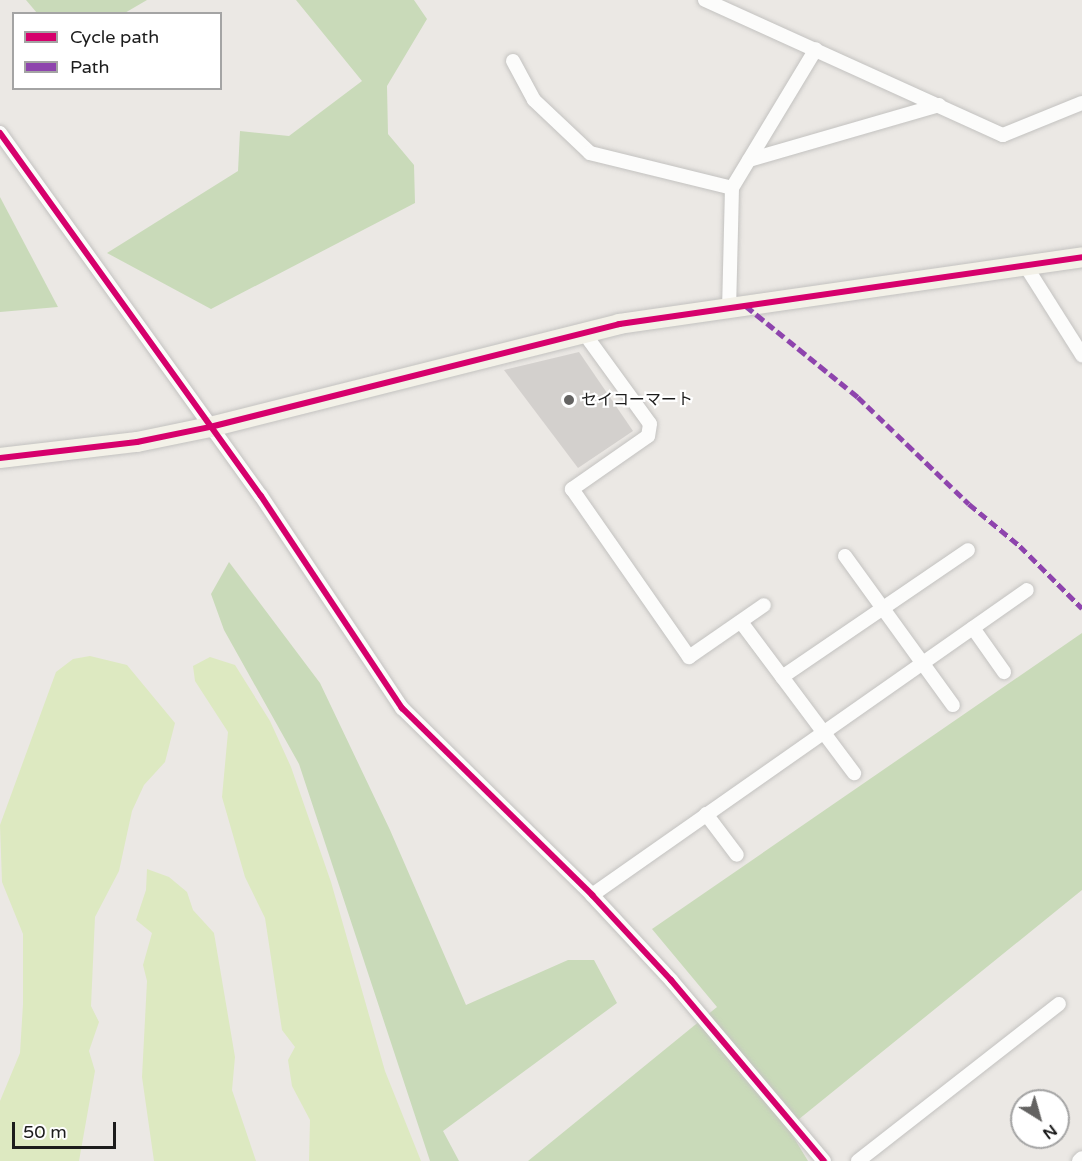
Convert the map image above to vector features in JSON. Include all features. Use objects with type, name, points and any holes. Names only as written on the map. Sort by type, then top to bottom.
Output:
[{"type":"street","points":[[705,0],[1003,135],[1082,103]]},
{"type":"street","points":[[729,308],[732,188],[816,49]]},
{"type":"street","points":[[513,61],[534,100],[590,153],[732,188]]},
{"type":"street","points":[[749,160],[939,105]]},
{"type":"street","points":[[0,133],[210,427],[402,708],[592,895],[671,981],[824,1161]]},
{"type":"street","points":[[0,458],[137,442],[210,427],[584,333],[729,308],[1082,257]]},
{"type":"street","points":[[1024,265],[1082,355]]},
{"type":"street","points":[[584,333],[650,424],[648,436],[572,489],[689,657],[764,605]]},
{"type":"street","points":[[782,677],[968,550]]},
{"type":"street","points":[[845,556],[953,705]]},
{"type":"street","points":[[592,895],[1027,590]]},
{"type":"street","points":[[741,622],[854,773]]},
{"type":"street","points":[[973,628],[1004,672]]},
{"type":"street","points":[[706,814],[737,855]]},
{"type":"street","points":[[858,1161],[1059,1004]]},
{"type":"green space","points":[[26,0],[147,0],[126,12],[36,12]]},
{"type":"green space","points":[[296,0],[414,0],[427,19],[387,86],[388,134],[414,165],[415,203],[211,309],[107,253],[238,171],[240,131],[289,136],[362,81]]},
{"type":"green space","points":[[0,197],[58,307],[0,312]]},
{"type":"green space","points":[[229,562],[320,683],[390,830],[466,1005],[568,960],[594,960],[617,1003],[443,1131],[459,1161],[430,1161],[299,764],[224,630],[211,594]]},
{"type":"green space","points":[[1082,633],[1082,890],[788,1128],[808,1161],[528,1161],[717,1007],[652,929]]},
{"type":"green space","points":[[90,656],[127,665],[175,723],[165,762],[144,785],[132,811],[119,871],[95,917],[91,1006],[99,1022],[89,1051],[95,1071],[79,1161],[0,1161],[0,1101],[20,1053],[23,934],[2,882],[0,825],[56,672],[73,659]]},
{"type":"green space","points":[[210,657],[235,665],[270,721],[291,767],[331,882],[385,1071],[421,1161],[309,1161],[310,1120],[292,1086],[288,1060],[295,1047],[282,1030],[265,918],[245,877],[222,797],[228,732],[195,681],[193,666]]},
{"type":"green space","points":[[147,869],[169,877],[187,892],[193,910],[214,933],[235,1057],[232,1090],[256,1161],[154,1161],[142,1077],[147,981],[143,965],[152,933],[136,920],[146,890]]},
{"type":"building","name":"セイコーマート","points":[[579,352],[633,431],[578,468],[504,370]]},
{"type":"marked path","points":[[746,306],[858,397],[969,504],[1020,546],[1082,608]]},
{"type":"cycle path","points":[[0,133],[261,496],[402,708],[592,895],[671,980],[824,1161]]},
{"type":"cycle path","points":[[0,458],[137,442],[210,427],[619,324],[1082,257]]},
{"type":"place","name":"セイコーマート","points":[[569,400]]}]
